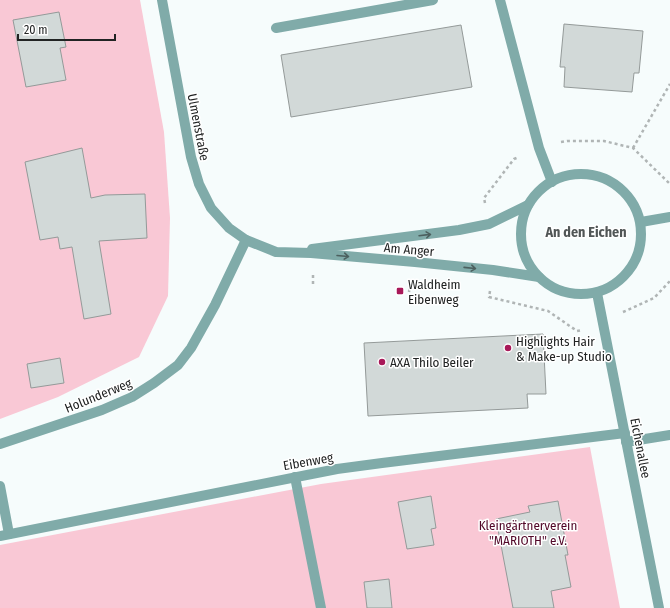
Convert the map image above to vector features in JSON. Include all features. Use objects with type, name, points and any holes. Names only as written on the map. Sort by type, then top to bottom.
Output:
[{"type":"street","name":"Ulmenstraße","points":[[162,0],[191,157],[199,184],[210,208],[229,228],[246,240]]},
{"type":"street","points":[[276,28],[433,0]]},
{"type":"street","points":[[500,0],[539,148],[552,182]]},
{"type":"street","name":"Am Anger","points":[[276,252],[458,230],[489,224],[528,205],[542,189],[552,182],[578,174],[599,176],[618,186],[632,201],[641,222],[642,236],[638,256],[633,266],[619,282],[597,293],[573,294],[552,287],[539,277],[525,257],[521,240],[522,224],[528,205]]},
{"type":"street","points":[[641,222],[670,217]]},
{"type":"street","name":"Am Anger","points":[[246,240],[276,252],[311,253],[493,270],[539,277]]},
{"type":"street","name":"Holunderweg","points":[[0,444],[102,410],[132,397],[178,365],[191,348],[215,305],[246,240]]},
{"type":"street","name":"Eichenallee","points":[[597,293],[659,608]]},
{"type":"street","name":"Eibenweg","points":[[5,535],[295,477],[382,462],[625,437],[670,435]]},
{"type":"street","points":[[295,477],[321,608]]},
{"type":"street","points":[[0,486],[5,535]]},
{"type":"path","points":[[632,148],[670,84]]},
{"type":"path","points":[[489,224],[484,198],[514,159],[539,148],[567,141],[604,140],[632,148],[670,184]]},
{"type":"path","points":[[493,270],[490,297],[548,311],[577,332],[654,298],[670,281]]},
{"type":"green space","points":[[0,0],[140,0],[164,132],[170,218],[168,296],[139,357],[58,397],[0,419]]},
{"type":"green space","name":"Kleingärtnerverein \"MARIOTH\" e.V.","points":[[590,447],[620,608],[0,608],[0,545],[321,484]]},
{"type":"building","points":[[59,12],[66,47],[60,48],[66,80],[26,87],[13,20]]},
{"type":"building","points":[[564,24],[643,31],[639,73],[634,73],[632,92],[564,87],[565,67],[560,67]]},
{"type":"building","points":[[461,25],[472,87],[291,117],[281,55]]},
{"type":"building","points":[[82,148],[91,198],[105,195],[145,194],[147,238],[99,241],[111,314],[84,319],[72,247],[60,249],[58,237],[40,240],[25,162]]},
{"type":"building","points":[[543,334],[546,394],[527,394],[528,408],[368,416],[364,343]]},
{"type":"building","points":[[60,358],[64,383],[31,388],[27,364]]},
{"type":"building","points":[[431,496],[436,528],[431,529],[434,545],[407,549],[398,502]]},
{"type":"building","points":[[558,501],[568,555],[565,555],[571,587],[551,591],[554,608],[513,608],[496,519],[530,512],[528,506]]},
{"type":"building","points":[[389,579],[392,608],[367,608],[364,582]]},
{"type":"place","name":"Waldheim Eibenweg","points":[[400,291]]},
{"type":"place","name":"Highlights Hair & Make-up Studio","points":[[508,348]]},
{"type":"place","name":"AXA Thilo Beiler","points":[[382,362]]},
{"type":"district","name":"An den Eichen","points":[[586,232]]}]
